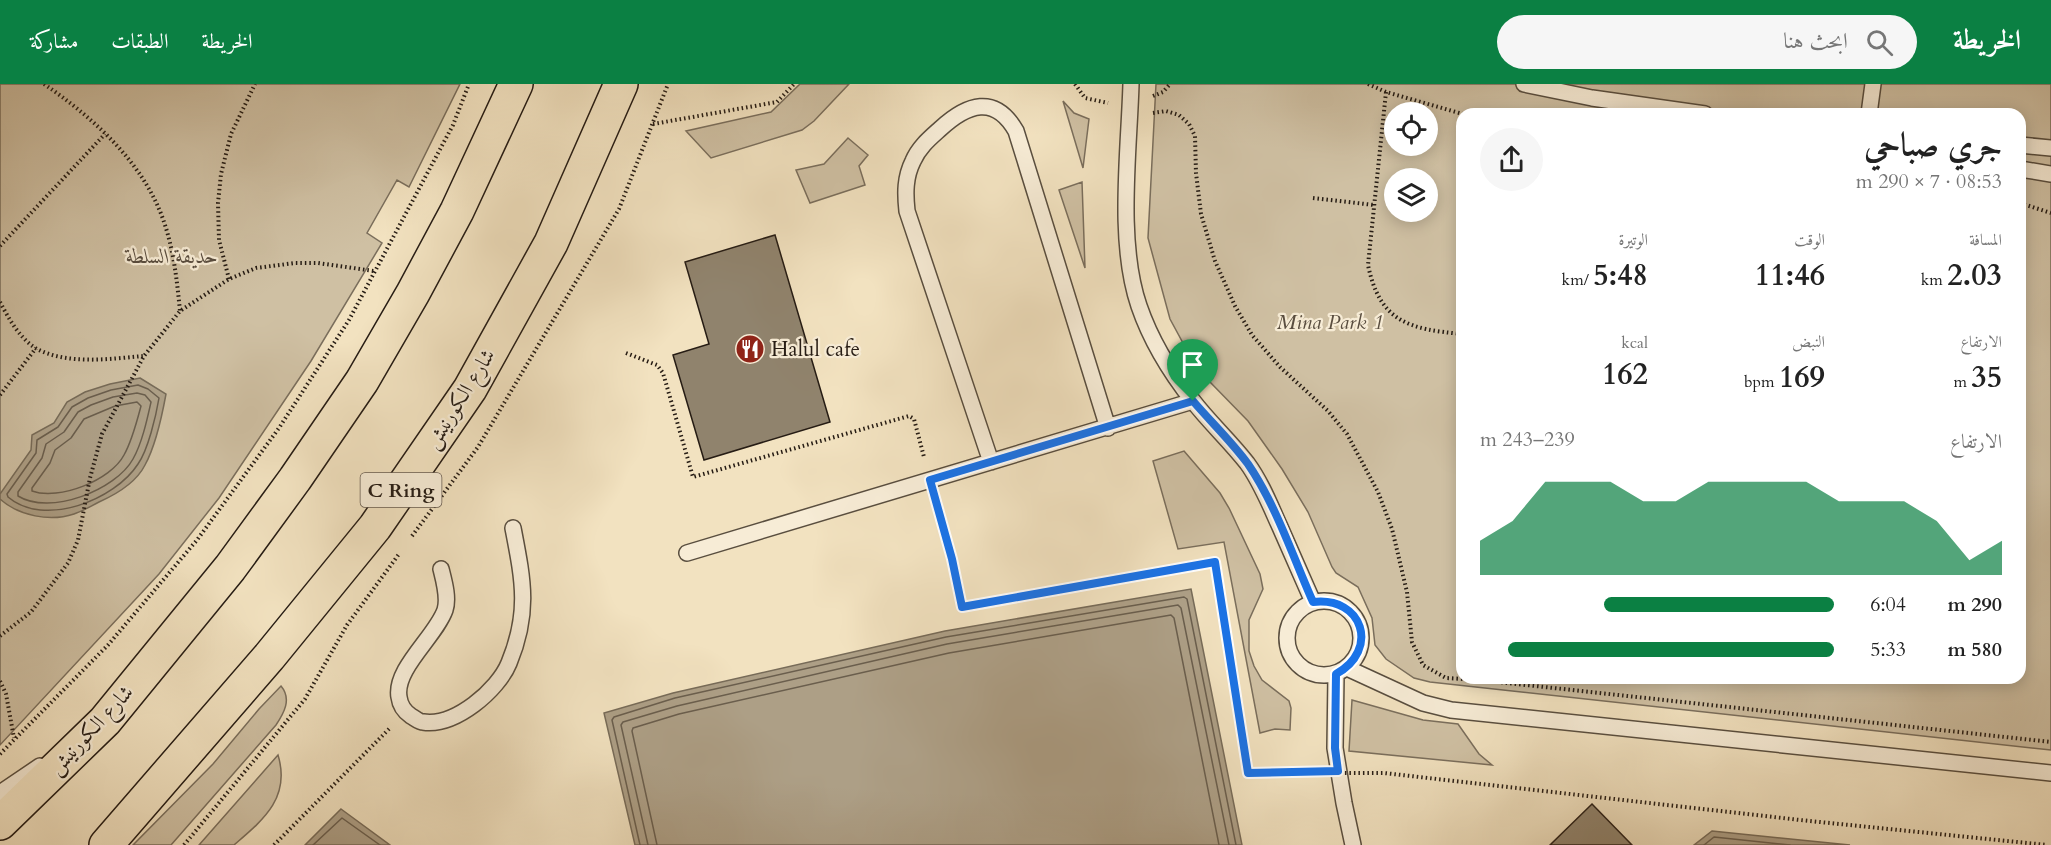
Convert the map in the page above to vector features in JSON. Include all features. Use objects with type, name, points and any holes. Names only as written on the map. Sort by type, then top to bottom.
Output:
[{"type":"highway","name":"شارع الكورنيش","points":[[0,823],[105,721],[230,568],[296,479],[362,381],[413,293],[457,211],[516,84]]},
{"type":"highway","name":"شارع الكورنيش","points":[[106,845],[269,657],[375,527],[470,389],[551,243],[621,84]]},
{"type":"lane","points":[[1131,84],[1126,226],[1129,266],[1138,305],[1153,342],[1193,401],[1247,463],[1255,476],[1269,502],[1313,602]]},
{"type":"lane","points":[[1524,84],[1592,98],[1663,108]]},
{"type":"lane","points":[[1870,108],[1873,84]]},
{"type":"lane","points":[[991,462],[907,211],[905,193],[907,176],[913,160],[923,145],[965,109],[977,106],[1001,112],[1010,120],[1016,131],[1108,428]]},
{"type":"lane","points":[[2026,146],[2051,148]]},
{"type":"lane","points":[[2026,170],[2051,174]]},
{"type":"lane","points":[[687,553],[1193,401]]},
{"type":"lane","points":[[441,569],[446,608],[435,630],[401,679],[399,697],[406,712],[422,722],[442,721],[479,700],[497,684],[509,663],[524,610],[523,581],[513,528]]},
{"type":"lane","points":[[1326,601],[1339,604],[1349,610],[1357,621],[1361,633],[1361,646],[1356,658],[1341,671],[1323,676],[1310,673],[1299,666],[1291,655],[1288,630],[1293,618],[1301,608],[1313,602],[1326,601]]},
{"type":"lane","points":[[1341,671],[1335,748],[1353,845]]},
{"type":"lane","points":[[1341,671],[1423,703],[1451,710],[2051,773]]},
{"type":"lane","points":[[0,794],[105,721]]},
{"type":"path","points":[[44,84],[75,106],[134,163],[153,195],[165,224],[176,269],[180,311]]},
{"type":"path","points":[[229,279],[219,240],[218,203],[221,174],[231,134],[255,84]]},
{"type":"path","points":[[0,754],[108,645],[197,540],[279,428],[349,320],[453,125],[469,84]]},
{"type":"path","points":[[652,124],[777,102],[794,84]]},
{"type":"path","points":[[1368,84],[1386,92],[1456,112]]},
{"type":"path","points":[[1386,92],[1368,265],[1371,280],[1386,308],[1401,320],[1418,328],[1456,333]]},
{"type":"path","points":[[1129,119],[1166,111],[1179,116],[1189,124],[1195,136],[1196,173],[1201,214],[1215,261],[1234,306],[1252,335],[1280,368],[1328,411],[1347,434],[1378,492],[1392,529],[1407,592],[1412,642],[1422,665],[1446,678],[1456,679]]},
{"type":"path","points":[[0,246],[105,135]]},
{"type":"path","points":[[1313,198],[1374,205]]},
{"type":"path","points":[[2026,204],[2051,213]]},
{"type":"path","points":[[0,636],[31,612],[68,563],[78,540],[90,478],[102,434],[144,356],[180,311],[229,279],[256,268],[295,262],[374,271]]},
{"type":"path","points":[[0,302],[16,329],[36,348],[59,356],[88,359],[144,356]]},
{"type":"path","points":[[0,395],[36,348]]},
{"type":"path","points":[[626,353],[657,365],[663,373],[693,477],[909,416],[914,419],[952,559],[962,607],[1215,562],[1248,773],[1338,771],[1384,773],[1800,820],[2048,845]]},
{"type":"path","points":[[0,681],[6,694],[15,739]]},
{"type":"path","points":[[1517,684],[2051,742]]},
{"type":"path","points":[[274,845],[406,712]]},
{"type":"green space","name":"حديقة السلطة","points":[[0,84],[460,84],[409,187],[397,180],[367,233],[382,243],[311,361],[219,498],[159,574],[0,745]]},
{"type":"green space","points":[[800,84],[849,84],[814,121],[802,130],[711,158],[686,131],[771,112]]},
{"type":"green space","name":"Mina Park 1","points":[[1156,84],[2051,84],[2051,750],[1430,682],[1414,678],[1386,659],[1375,645],[1372,618],[1358,587],[1336,573],[1308,512],[1282,469],[1248,421],[1210,382],[1189,354],[1170,319],[1148,238]]},
{"type":"green space","points":[[1063,101],[1074,113],[1089,119],[1083,168]]},
{"type":"green space","points":[[848,138],[868,155],[859,166],[865,185],[810,203],[796,170],[824,164]]},
{"type":"green space","points":[[1082,182],[1085,268],[1059,190]]},
{"type":"green space","points":[[1184,451],[1220,493],[1260,574],[1263,589],[1249,620],[1249,651],[1262,680],[1289,701],[1290,730],[1275,729],[1260,733],[1224,542],[1178,549],[1153,461]]},
{"type":"green space","points":[[281,686],[286,701],[284,711],[276,725],[171,845],[133,845],[213,764]]},
{"type":"green space","points":[[1352,700],[1423,720],[1458,724],[1479,754],[1492,765],[1349,751]]},
{"type":"green space","points":[[278,755],[281,784],[272,807],[264,817],[234,845],[199,845]]},
{"type":"water","points":[[140,378],[166,394],[149,457],[131,483],[106,499],[65,516],[35,516],[16,510],[0,499],[0,494],[31,450],[32,435],[54,423],[67,402],[85,392]]},
{"type":"water","points":[[1191,589],[1242,845],[635,845],[604,713],[673,693],[945,631]]},
{"type":"water","points":[[341,809],[390,845],[305,845]]},
{"type":"water","points":[[1712,831],[1850,845],[1694,845]]},
{"type":"building","name":"Halul cafe","points":[[775,235],[830,422],[704,460],[673,355],[709,344],[685,262]]},
{"type":"building","points":[[1592,804],[1632,845],[1550,845]]},
{"type":"place","name":"Halul cafe","points":[[750,349]]},
{"type":"route","points":[[1193,401],[1247,463],[1255,476],[1269,502],[1313,602],[1326,601],[1339,604],[1349,610],[1357,621],[1361,633],[1361,646],[1356,658],[1347,668],[1336,674],[1335,748],[1338,771],[1248,773],[1215,562],[962,607],[952,559],[930,480],[1193,401]]}]
